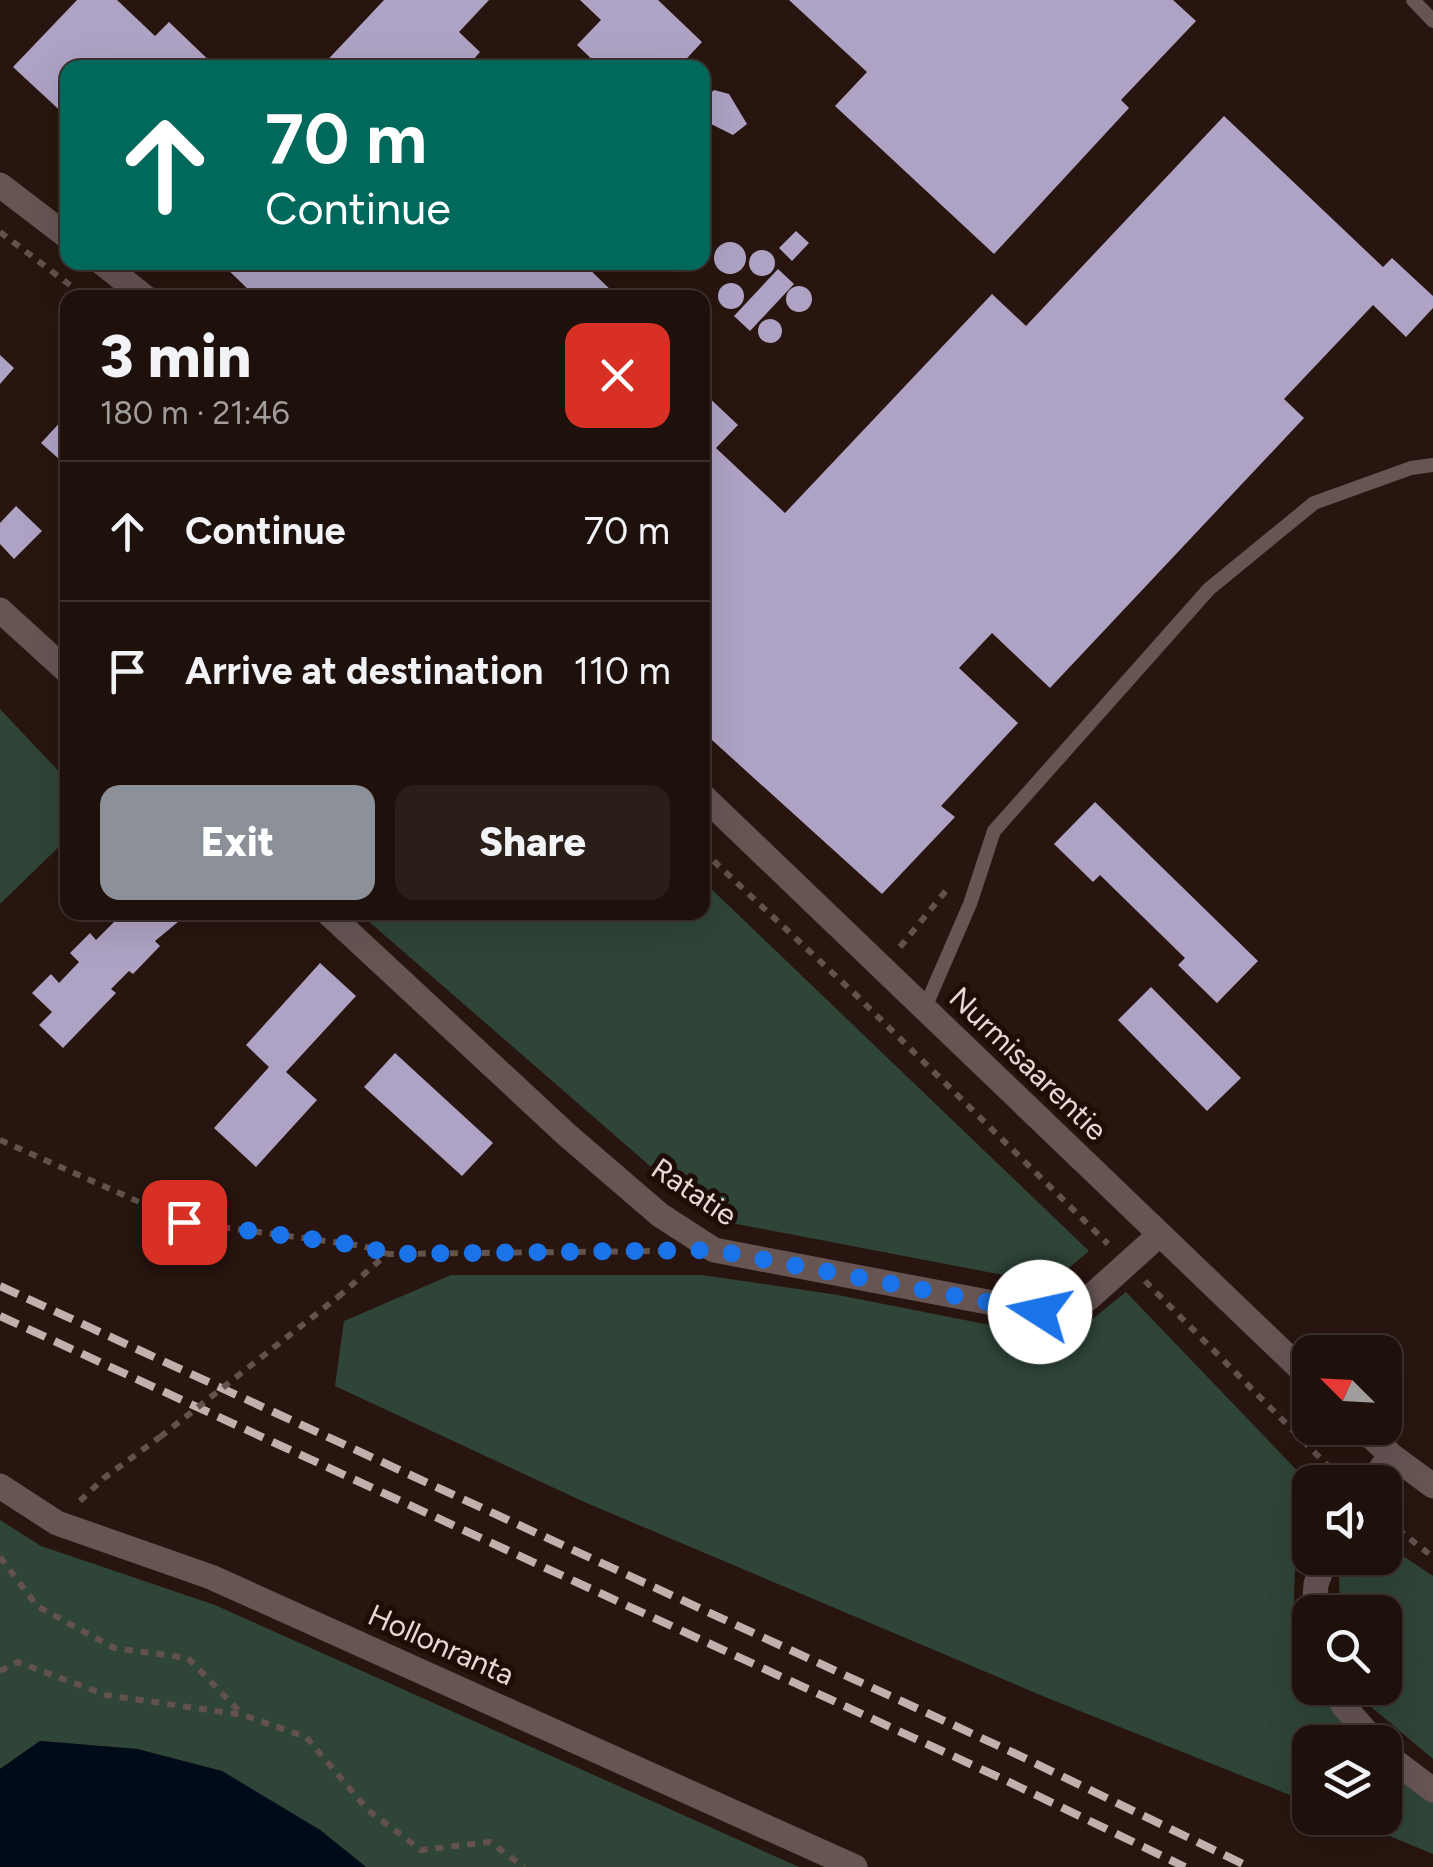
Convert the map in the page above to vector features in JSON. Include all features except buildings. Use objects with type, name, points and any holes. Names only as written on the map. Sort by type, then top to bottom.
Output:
[{"type":"street","points":[[0,186],[60,231]]},
{"type":"street","points":[[111,270],[136,290]]},
{"type":"street","points":[[0,610],[60,665]]},
{"type":"street","name":"Nurmisaarentie","points":[[710,803],[1292,1361]]},
{"type":"street","name":"Ratatie","points":[[336,920],[567,1135],[660,1215],[714,1250],[1040,1312],[1088,1299],[1159,1235]]},
{"type":"street","points":[[1380,1445],[1433,1486]]},
{"type":"street","points":[[1383,1465],[1390,1454]]},
{"type":"street","name":"Hollonranta","points":[[0,1486],[58,1523],[211,1577],[855,1867]]},
{"type":"street","points":[[1342,1705],[1360,1725]]},
{"type":"street","points":[[1402,1767],[1433,1790]]},
{"type":"lane","points":[[1413,0],[1433,21]]},
{"type":"lane","points":[[924,1010],[970,904],[994,832],[1209,589],[1314,503],[1411,468],[1433,465]]},
{"type":"path","points":[[0,232],[76,290]]},
{"type":"path","points":[[710,857],[856,994],[1328,1465]]},
{"type":"path","points":[[0,1140],[184,1222],[363,1246],[388,1254],[714,1250]]},
{"type":"path","points":[[58,1523],[104,1478],[388,1254]]},
{"type":"path","points":[[1402,1533],[1433,1558]]},
{"type":"path","points":[[0,1557],[37,1606],[114,1648],[188,1658],[243,1715]]},
{"type":"path","points":[[0,1671],[18,1662],[106,1695],[243,1715],[306,1737],[368,1810],[421,1850],[490,1842],[524,1867]]},
{"type":"green space","points":[[0,709],[60,773],[60,846],[0,904]]},
{"type":"green space","points":[[710,888],[1089,1251],[1050,1284],[711,1219],[367,920],[710,920]]},
{"type":"green space","points":[[451,1275],[702,1275],[838,1295],[1025,1332],[1086,1324],[1126,1292],[1292,1465],[1292,1705],[1331,1705],[1354,1725],[1292,1725],[1292,1796],[1045,1697],[582,1501],[335,1386],[344,1321]]},
{"type":"green space","points":[[0,1520],[41,1546],[215,1605],[799,1867],[366,1867],[320,1830],[221,1771],[137,1749],[40,1741],[0,1769]]},
{"type":"green space","points":[[1402,1555],[1433,1576],[1433,1759],[1402,1733],[1402,1725],[1393,1725],[1369,1705],[1402,1705],[1402,1595],[1340,1595],[1339,1575],[1402,1575]]},
{"type":"green space","points":[[1402,1767],[1433,1793],[1433,1854],[1387,1835],[1402,1835]]},
{"type":"water","points":[[40,1741],[137,1749],[222,1771],[320,1830],[366,1867],[0,1867],[0,1769]]},
{"type":"railway","points":[[0,1286],[1014,1753],[1249,1867]]},
{"type":"railway","points":[[0,1316],[1185,1867]]},
{"type":"route","points":[[184,1222],[363,1246],[388,1254],[714,1250],[1040,1312]]}]
